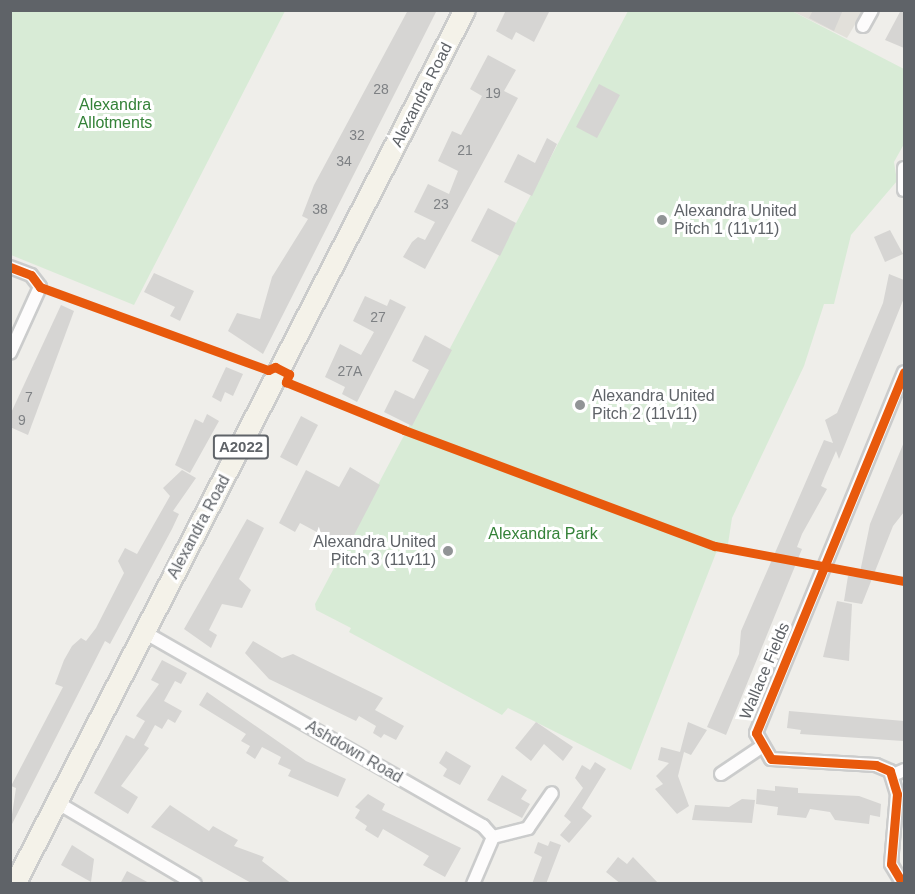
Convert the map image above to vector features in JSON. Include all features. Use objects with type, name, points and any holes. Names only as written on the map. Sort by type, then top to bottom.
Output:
[{"type":"main road","name":"Alexandra Road","points":[[15,884],[465,10]]},
{"type":"street","points":[[863,26],[872,10]]},
{"type":"street","points":[[904,168],[904,190]]},
{"type":"street","points":[[10,267],[31,275],[40,287],[10,353]]},
{"type":"street","name":"Wallace Fields","points":[[761,747],[756,732],[760,719],[904,372]]},
{"type":"street","name":"Ashdown Road","points":[[144,632],[483,826],[493,837]]},
{"type":"street","points":[[721,774],[761,747],[782,761],[876,765],[899,773],[891,864],[903,884]]},
{"type":"street","points":[[473,884],[493,837],[528,828],[552,793]]},
{"type":"street","points":[[58,803],[195,884]]},
{"type":"shaded area","points":[[792,11],[863,11],[847,38]]},
{"type":"green space","name":"Alexandra Allotments","points":[[10,11],[285,11],[134,305],[11,255]]},
{"type":"green space","name":"Alexandra Park","points":[[628,11],[792,11],[904,69],[904,144],[894,162],[897,181],[851,235],[834,304],[824,304],[804,366],[732,518],[728,544],[716,553],[631,770],[508,708],[502,715],[349,632],[351,628],[316,610],[315,604]]},
{"type":"building","points":[[408,10],[437,10],[263,354],[228,331],[237,313],[260,319],[272,277],[308,219],[302,216],[314,185]]},
{"type":"building","points":[[506,10],[550,10],[534,42],[516,32],[512,40],[496,31]]},
{"type":"building","points":[[813,10],[843,10],[834,31],[809,18]]},
{"type":"building","points":[[901,10],[904,10],[904,48],[885,40]]},
{"type":"building","points":[[488,55],[516,70],[504,91],[518,98],[425,269],[403,257],[418,237],[425,240],[435,222],[414,212],[428,184],[449,194],[458,171],[438,161],[452,131],[461,135],[482,96],[470,89]]},
{"type":"building","points":[[599,84],[620,95],[597,138],[576,127]]},
{"type":"building","points":[[547,138],[557,144],[532,196],[504,182],[518,154],[535,163]]},
{"type":"building","points":[[488,208],[516,223],[500,256],[471,241]]},
{"type":"building","points":[[890,230],[903,254],[885,262],[874,237]]},
{"type":"building","points":[[154,273],[194,291],[180,321],[170,316],[175,307],[144,292]]},
{"type":"building","points":[[889,274],[904,280],[904,298],[839,459],[836,451],[825,476],[821,486],[827,489],[802,534],[797,547],[802,549],[726,735],[707,727],[739,654],[741,631],[824,440],[833,443],[825,420],[837,413],[883,303]]},
{"type":"building","points":[[365,296],[387,306],[390,299],[406,307],[357,402],[342,394],[345,387],[325,377],[340,344],[361,355],[374,332],[353,321]]},
{"type":"building","points":[[61,305],[74,311],[28,435],[10,427],[10,415]]},
{"type":"building","points":[[425,335],[452,350],[412,426],[384,412],[395,390],[414,399],[429,370],[412,361]]},
{"type":"building","points":[[226,367],[243,374],[233,396],[225,392],[221,402],[212,397]]},
{"type":"building","points":[[207,414],[219,421],[190,473],[175,465],[195,419],[203,423]]},
{"type":"building","points":[[301,416],[318,425],[297,466],[280,457]]},
{"type":"building","points":[[904,442],[904,512],[893,526],[862,604],[844,601],[848,576],[859,577],[870,524]]},
{"type":"building","points":[[350,467],[380,485],[338,566],[329,562],[339,544],[300,523],[295,532],[279,523],[306,470],[339,487]]},
{"type":"building","points":[[182,470],[196,478],[173,511],[179,514],[172,529],[110,644],[105,641],[10,828],[16,788],[11,786],[63,687],[55,684],[64,660],[72,646],[81,638],[86,641],[96,628],[124,573],[118,561],[125,548],[137,554],[170,496],[163,488]]},
{"type":"building","points":[[247,519],[264,528],[239,579],[251,590],[242,608],[222,604],[209,630],[217,635],[211,648],[184,629]]},
{"type":"building","points":[[837,601],[852,604],[849,661],[823,657]]},
{"type":"building","points":[[253,641],[282,658],[293,654],[383,698],[375,710],[404,726],[396,740],[384,734],[381,738],[373,733],[376,726],[359,716],[356,721],[269,679],[245,653]]},
{"type":"building","points":[[162,660],[187,673],[181,684],[175,681],[164,701],[182,711],[175,723],[168,719],[162,729],[155,725],[144,745],[149,748],[121,786],[138,797],[128,814],[94,793],[126,735],[134,739],[145,721],[136,716],[159,684],[151,680]]},
{"type":"building","points":[[207,692],[306,761],[346,779],[338,797],[288,776],[291,770],[278,764],[281,757],[262,747],[255,759],[246,753],[250,746],[241,741],[246,734],[199,705]]},
{"type":"building","points":[[789,711],[904,721],[903,741],[800,734],[801,730],[787,728]]},
{"type":"building","points":[[536,722],[573,747],[563,761],[544,744],[531,761],[515,748]]},
{"type":"building","points":[[688,722],[707,730],[691,755],[684,752],[678,776],[689,806],[677,814],[655,789],[663,784],[656,776],[669,763],[658,760],[661,747],[680,752]]},
{"type":"building","points":[[446,751],[471,766],[460,785],[443,776],[447,769],[439,763]]},
{"type":"building","points":[[595,762],[606,769],[582,808],[592,816],[569,843],[560,835],[571,822],[564,816],[583,788],[575,778],[582,765],[590,770]]},
{"type":"building","points":[[502,775],[527,790],[521,799],[530,804],[522,818],[487,800]]},
{"type":"building","points":[[775,786],[798,788],[798,793],[859,796],[881,804],[880,817],[870,815],[869,824],[835,820],[830,812],[810,809],[806,818],[777,815],[778,807],[756,804],[757,789],[775,791]]},
{"type":"building","points":[[368,794],[385,804],[382,810],[461,848],[445,877],[423,865],[429,856],[383,829],[378,838],[365,830],[367,826],[355,818],[360,810],[355,807]]},
{"type":"building","points":[[742,799],[755,800],[752,823],[692,820],[695,805],[729,807]]},
{"type":"building","points":[[170,805],[209,831],[213,826],[238,840],[234,846],[264,857],[262,861],[292,884],[253,884],[151,827]]},
{"type":"building","points":[[550,841],[561,845],[546,884],[532,884],[542,857],[534,853],[538,842],[548,846]]},
{"type":"building","points":[[72,845],[94,859],[91,882],[61,865]]},
{"type":"building","points":[[618,857],[627,864],[633,857],[659,884],[621,884],[606,872]]},
{"type":"building","points":[[127,871],[151,884],[120,884]]},
{"type":"cycle path","points":[[10,267],[31,275],[40,287],[268,370],[275,367],[289,374],[286,382],[404,430],[715,546],[904,581]]},
{"type":"cycle path","points":[[903,884],[891,864],[897,794],[890,771],[876,765],[771,759],[756,733],[904,372]]},
{"type":"place","name":"Alexandra United Pitch 1 (11v11)","points":[[662,220]]},
{"type":"place","name":"Alexandra United Pitch 2 (11v11)","points":[[580,405]]},
{"type":"place","name":"Alexandra United Pitch 3 (11v11)","points":[[448,551]]}]
